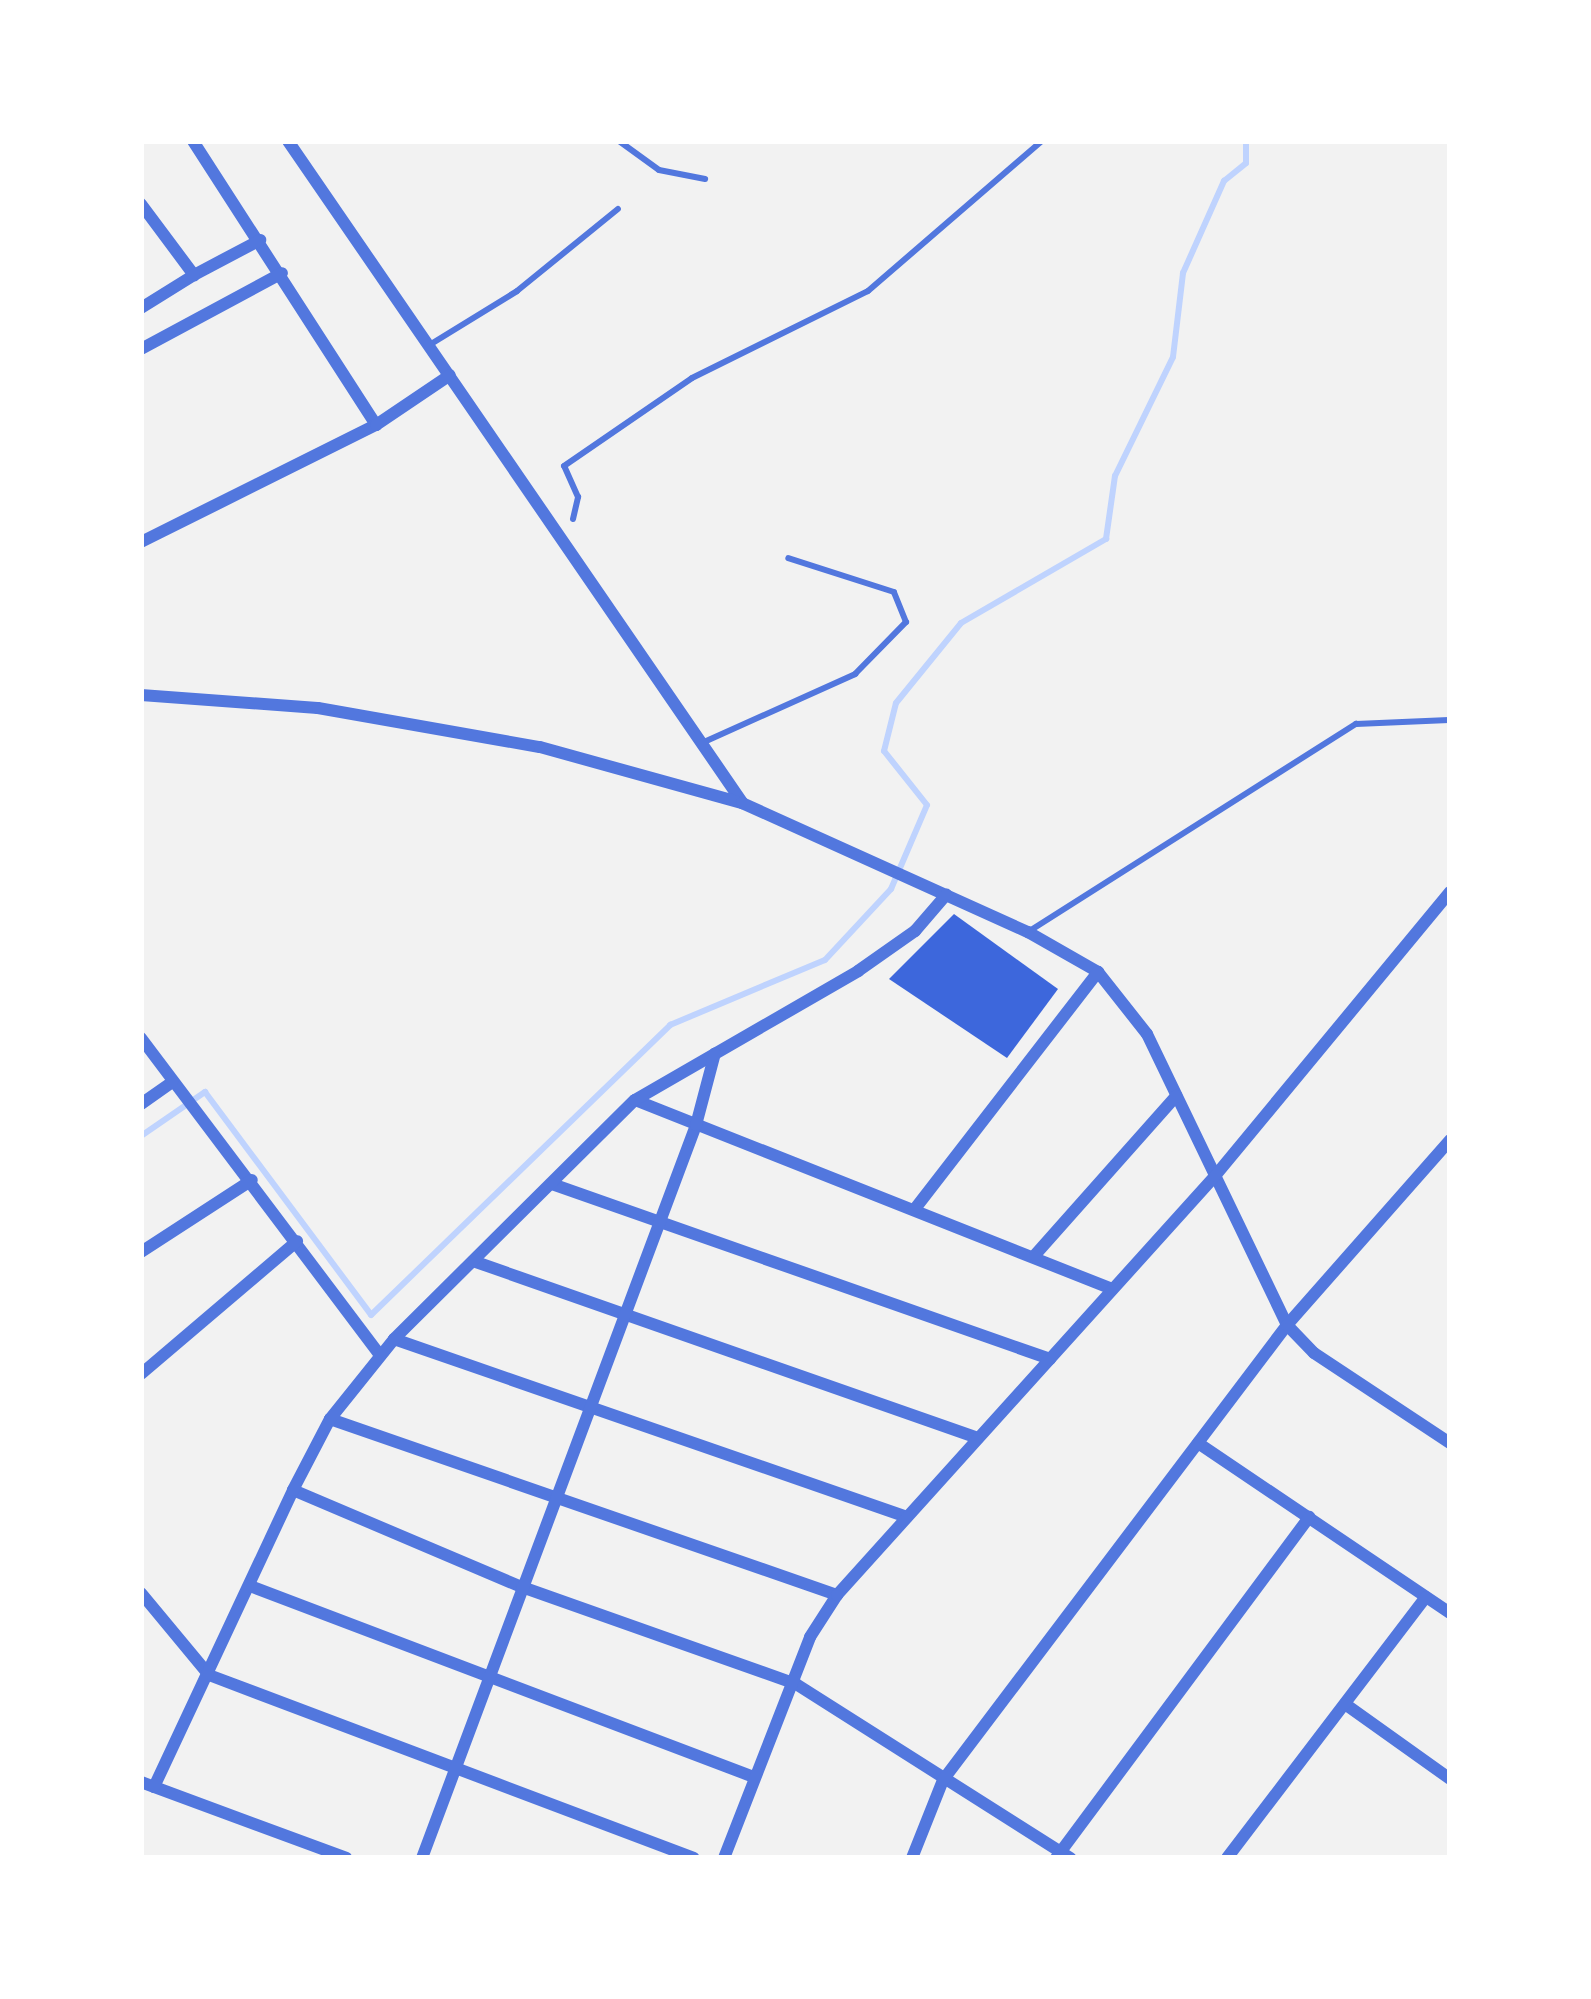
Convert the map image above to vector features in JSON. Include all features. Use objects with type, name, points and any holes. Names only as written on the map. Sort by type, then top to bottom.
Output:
[{"type":"street","points":[[193,141],[283,273],[376,425]]},
{"type":"street","points":[[288,141],[742,803]]},
{"type":"street","points":[[141,204],[194,274]]},
{"type":"street","points":[[141,308],[260,240]]},
{"type":"street","points":[[141,349],[283,273]]},
{"type":"street","points":[[141,542],[376,425],[450,375]]},
{"type":"street","points":[[141,695],[429,724],[742,803],[1028,932],[1098,972],[1147,1034],[1287,1325],[1314,1353],[1450,1443]]},
{"type":"street","points":[[724,1858],[796,1684],[809,1636],[837,1594],[1214,1176],[1450,892]]},
{"type":"street","points":[[346,1858],[148,1785],[209,1675],[292,1490],[330,1419],[376,1350],[394,1339],[635,1100],[858,971],[915,931],[946,895]]},
{"type":"street","points":[[914,1210],[1098,972]]},
{"type":"street","points":[[141,1038],[198,1122],[252,1180],[376,1350]]},
{"type":"street","points":[[422,1858],[696,1125],[715,1053]]},
{"type":"street","points":[[141,1104],[174,1086]]},
{"type":"street","points":[[1035,1255],[1176,1096]]},
{"type":"street","points":[[635,1100],[1112,1289]]},
{"type":"street","points":[[912,1858],[943,1780],[1287,1325],[1450,1140]]},
{"type":"street","points":[[141,1252],[252,1180]]},
{"type":"street","points":[[552,1184],[1050,1359]]},
{"type":"street","points":[[141,1374],[297,1241]]},
{"type":"street","points":[[472,1261],[979,1438]]},
{"type":"street","points":[[394,1339],[907,1517]]},
{"type":"street","points":[[330,1419],[837,1594]]},
{"type":"street","points":[[1198,1443],[1450,1613]]},
{"type":"street","points":[[292,1490],[522,1586],[796,1684],[1062,1856],[1309,1516]]},
{"type":"street","points":[[250,1586],[754,1777]]},
{"type":"street","points":[[141,1593],[209,1675],[694,1858]]},
{"type":"street","points":[[1227,1858],[1426,1597]]},
{"type":"street","points":[[1345,1704],[1450,1779]]},
{"type":"lane","points":[[619,141],[658,170],[705,179]]},
{"type":"lane","points":[[573,519],[578,497],[565,466],[692,378],[868,291],[1042,141]]},
{"type":"lane","points":[[429,345],[517,291],[618,209]]},
{"type":"lane","points":[[701,743],[855,674],[906,622],[894,592],[788,558]]},
{"type":"lane","points":[[1028,932],[1356,724],[1449,720]]},
{"type":"building","points":[[954,914],[1058,989],[1007,1058],[889,979]]},
{"type":"waterway","points":[[141,1136],[205,1092],[371,1315],[670,1025],[825,960],[891,889],[927,805],[884,751],[896,703],[961,623],[1106,539],[1115,476],[1173,357],[1183,273],[1224,181],[1246,163],[1246,141]]}]
